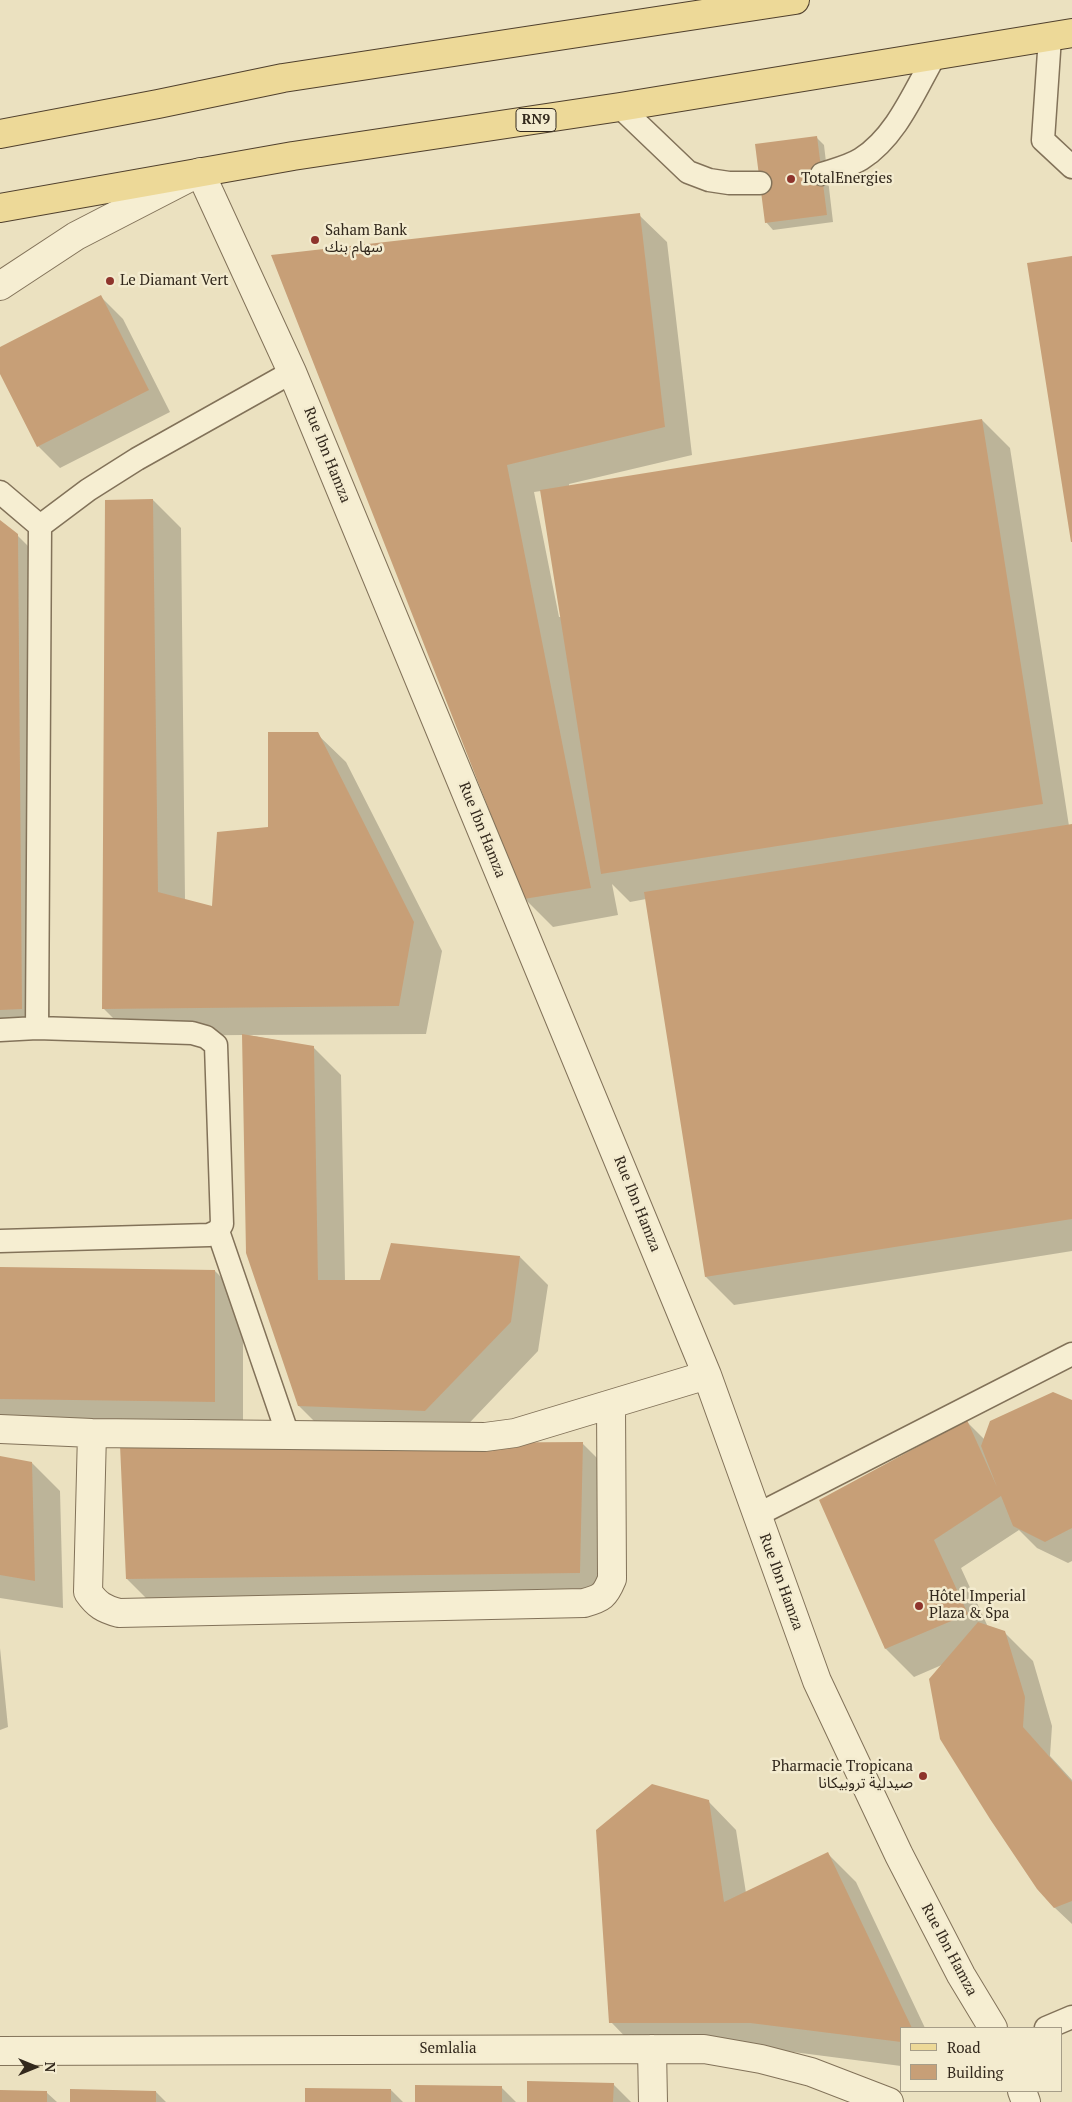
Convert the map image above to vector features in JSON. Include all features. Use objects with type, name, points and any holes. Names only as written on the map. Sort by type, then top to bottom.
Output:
[{"type":"main road","points":[[0,134],[283,78],[795,0]]},
{"type":"main road","name":"RN9","points":[[0,208],[293,156],[620,107],[1061,35]]},
{"type":"street","points":[[1,285],[76,236],[200,172]]},
{"type":"street","name":"Rue Ibn Hamza","points":[[200,172],[292,372],[708,1375],[817,1681],[903,1863],[961,1975],[992,2027]]},
{"type":"street","points":[[0,1429],[92,1433],[485,1437],[516,1433],[708,1375]]},
{"type":"street","points":[[92,1433],[88,1592],[94,1602],[103,1609],[119,1613],[584,1603],[596,1600],[606,1594],[612,1579],[611,1405]]},
{"type":"street","points":[[652,2048],[653,2102]]},
{"type":"street","name":"Semlalia","points":[[0,2051],[704,2049],[761,2059],[811,2072],[889,2102]]},
{"type":"lane","points":[[1061,35],[1043,140],[1072,166]]},
{"type":"lane","points":[[822,174],[860,160],[880,144],[899,119],[934,57]]},
{"type":"lane","points":[[620,107],[688,172],[709,180],[729,183],[760,183]]},
{"type":"lane","points":[[40,526],[88,490],[137,459],[292,372]]},
{"type":"lane","points":[[0,492],[40,526],[37,1028]]},
{"type":"lane","points":[[0,1030],[37,1028],[192,1033],[206,1037],[216,1045],[222,1224],[218,1230],[209,1235],[0,1241]]},
{"type":"lane","points":[[218,1230],[288,1435]]},
{"type":"lane","points":[[757,1515],[1072,1354]]},
{"type":"lane","points":[[1048,2027],[1072,2017]]},
{"type":"building","name":"TotalEnergies","points":[[817,136],[827,215],[765,223],[755,144]]},
{"type":"building","points":[[640,213],[665,427],[507,465],[591,888],[524,899],[271,255]]},
{"type":"building","points":[[1072,256],[1072,542],[1071,542],[1027,263]]},
{"type":"building","points":[[101,295],[149,390],[37,447],[0,374],[0,347]]},
{"type":"building","points":[[982,419],[1043,804],[601,874],[540,490]]},
{"type":"building","points":[[153,499],[158,892],[212,906],[217,832],[268,827],[268,732],[318,732],[414,922],[399,1006],[102,1009],[105,500]]},
{"type":"building","points":[[0,520],[18,534],[22,1009],[0,1010]]},
{"type":"building","points":[[1072,824],[1072,1219],[705,1277],[644,892]]},
{"type":"building","points":[[242,1034],[314,1046],[318,1280],[380,1280],[391,1243],[520,1256],[511,1322],[425,1411],[298,1406],[246,1253]]},
{"type":"building","points":[[0,1267],[215,1270],[215,1402],[0,1399]]},
{"type":"building","points":[[1053,1392],[1072,1400],[1072,1528],[1045,1542],[1013,1526],[1001,1496],[934,1540],[968,1614],[885,1649],[819,1500],[967,1420],[997,1487],[981,1446],[990,1421]]},
{"type":"building","points":[[583,1442],[580,1573],[126,1579],[120,1445]]},
{"type":"building","points":[[0,1456],[32,1462],[35,1581],[0,1575]]},
{"type":"building","points":[[978,1622],[1005,1631],[1025,1697],[1023,1727],[1072,1782],[1072,1901],[1054,1908],[1037,1889],[940,1739],[929,1679]]},
{"type":"building","points":[[652,1784],[709,1800],[724,1902],[828,1852],[912,2027],[900,2027],[900,2042],[750,2023],[609,2023],[596,1830]]},
{"type":"building","points":[[527,2081],[614,2083],[613,2102],[527,2102]]},
{"type":"building","points":[[415,2085],[502,2086],[502,2102],[415,2102]]},
{"type":"building","points":[[305,2088],[391,2089],[391,2102],[305,2102]]},
{"type":"building","points":[[70,2089],[156,2091],[156,2102],[70,2102]]},
{"type":"building","points":[[0,2090],[47,2091],[47,2102],[0,2102]]},
{"type":"place","name":"TotalEnergies","points":[[791,179]]},
{"type":"place","name":"Saham Bank سهام بنك","points":[[315,240]]},
{"type":"place","name":"Le Diamant Vert","points":[[110,281]]},
{"type":"place","name":"Hôtel Imperial Plaza & Spa","points":[[919,1606]]},
{"type":"place","name":"Pharmacie Tropicana صيدلية تروبيكانا","points":[[923,1776]]}]
